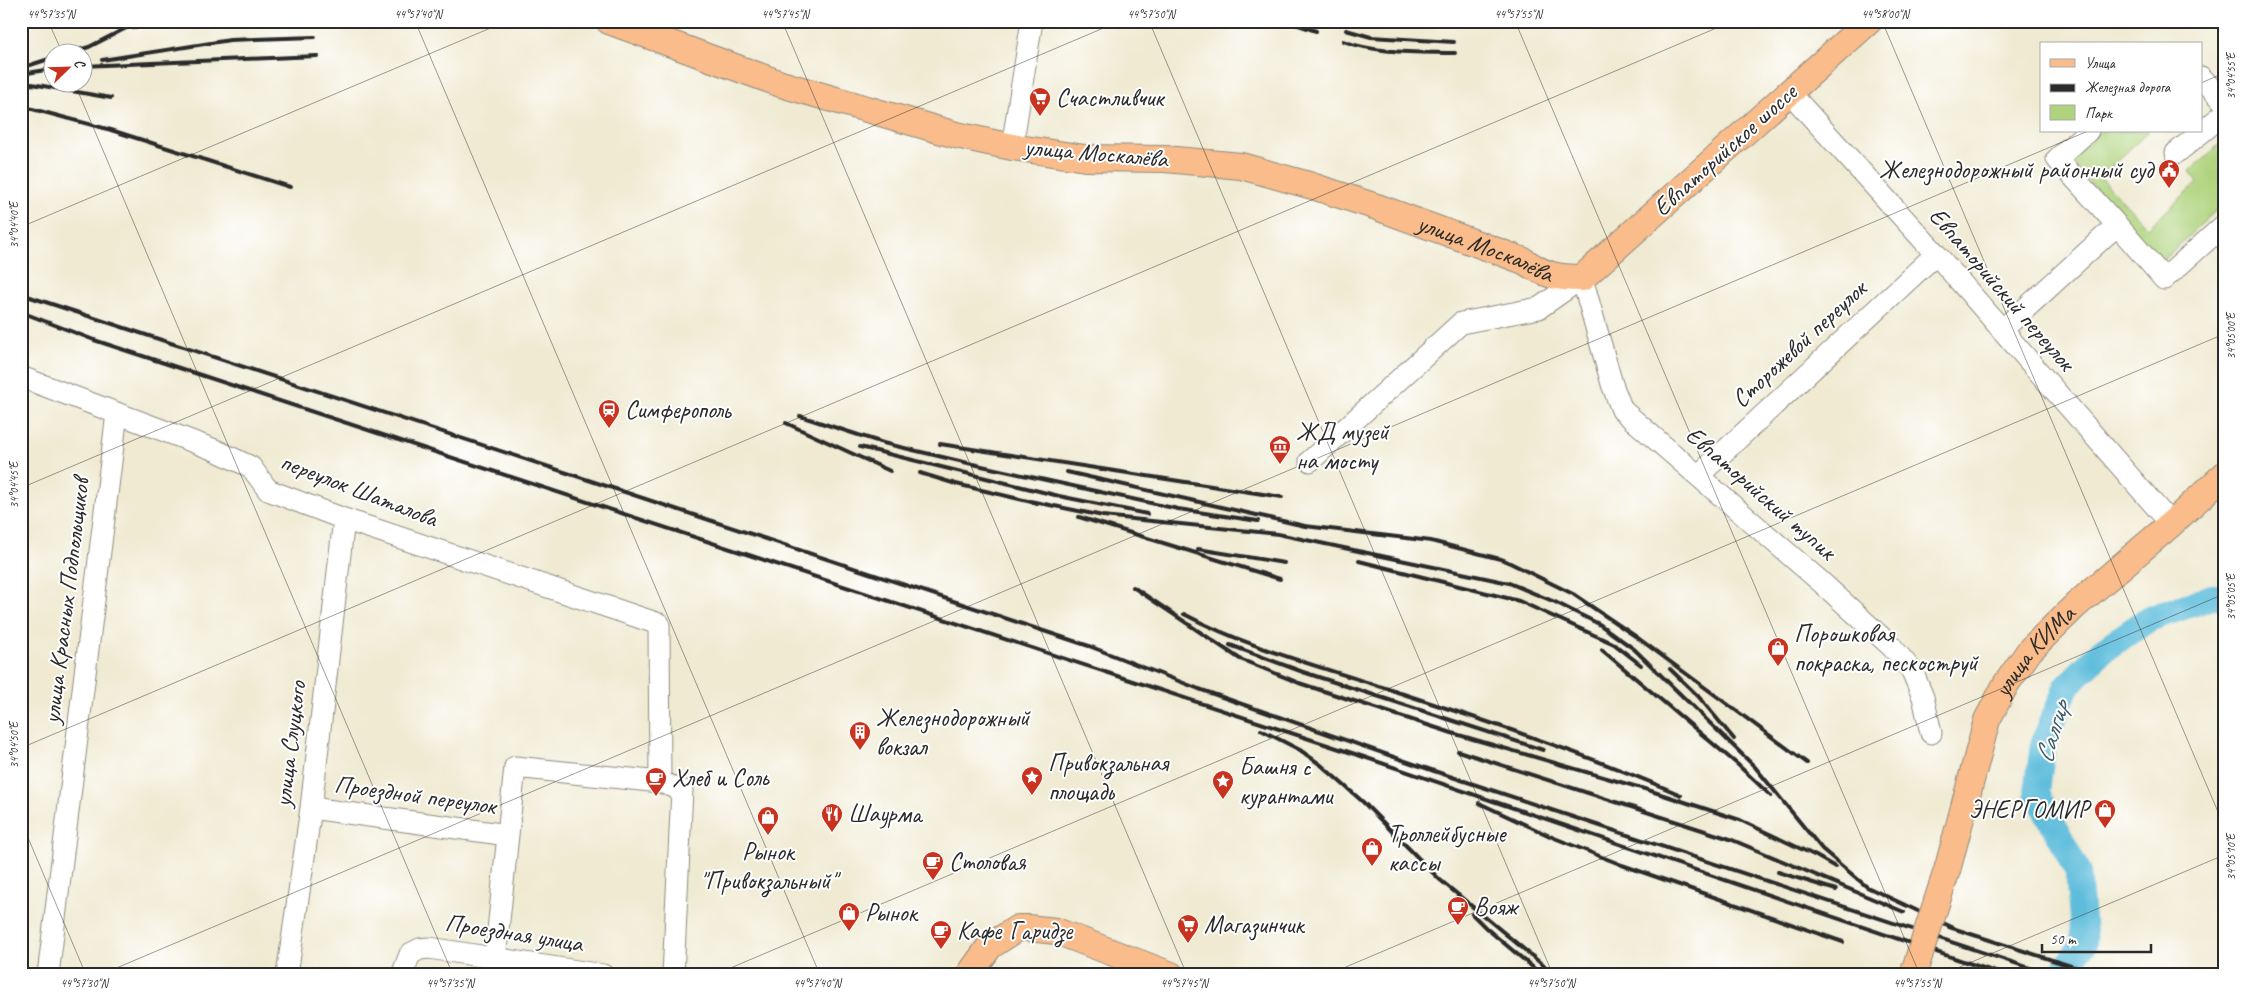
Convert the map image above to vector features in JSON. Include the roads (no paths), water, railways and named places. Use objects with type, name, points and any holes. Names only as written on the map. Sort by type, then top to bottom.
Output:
[{"type":"main road","name":"улица Москалёва","points":[[609,21],[781,84],[947,132],[1012,147],[1085,158],[1165,159],[1241,166],[1309,184],[1377,207],[1524,261],[1540,271],[1558,278],[1582,278]]},
{"type":"main road","name":"Евпаторийское шоссе","points":[[1582,278],[1869,21]]},
{"type":"main road","name":"улица КИМа","points":[[1913,975],[1948,867],[1987,720],[2006,684],[2030,650],[2076,605],[2171,524],[2224,475]]},
{"type":"main road","points":[[969,975],[990,946],[1018,928],[1056,932],[1171,975]]},
{"type":"street","points":[[1012,147],[1032,21]]},
{"type":"street","points":[[2202,78],[2224,102]]},
{"type":"street","name":"Евпаторийский переулок","points":[[1789,92],[1936,254],[2171,524]]},
{"type":"street","points":[[2202,132],[2224,114]]},
{"type":"street","points":[[2087,132],[2057,159],[2164,279],[2224,226]]},
{"type":"street","points":[[2176,153],[2202,132]]},
{"type":"street","points":[[2002,330],[2117,225]]},
{"type":"street","name":"Сторожевой переулок","points":[[1700,475],[1936,254]]},
{"type":"street","points":[[1310,461],[1461,323],[1540,308],[1582,278]]},
{"type":"street","name":"Евпаторийский тупик","points":[[1582,278],[1612,384],[1622,410],[1700,475],[1892,647],[1912,671],[1923,697],[1931,733]]},
{"type":"street","name":"переулок Шаталова","points":[[21,377],[215,450],[251,467],[268,490],[344,519],[659,624],[660,782]]},
{"type":"street","name":"улица Красных Подпольщиков","points":[[48,975],[116,413]]},
{"type":"street","name":"улица Слуцкого","points":[[287,975],[311,808],[344,519]]},
{"type":"street","points":[[508,835],[515,767],[660,782],[682,790],[673,975]]},
{"type":"street","name":"Проездной переулок","points":[[311,808],[508,835],[495,959]]},
{"type":"street","name":"Проездная улица","points":[[402,975],[410,954],[420,949],[429,948],[604,975]]},
{"type":"waterway","name":"Салгир","points":[[2060,975],[2084,944],[2078,872],[2037,793],[2043,744],[2067,686],[2103,650],[2149,619],[2212,597],[2224,597]]},
{"type":"railway","points":[[92,45],[140,21]]},
{"type":"railway","points":[[133,28],[153,21]]},
{"type":"railway","points":[[1287,21],[1316,31]]},
{"type":"railway","points":[[1346,30],[1371,37],[1454,42]]},
{"type":"railway","points":[[102,60],[230,40],[315,37]]},
{"type":"railway","points":[[1343,41],[1384,50],[1455,53]]},
{"type":"railway","points":[[92,66],[317,56]]},
{"type":"railway","points":[[21,68],[42,61]]},
{"type":"railway","points":[[21,74],[42,71]]},
{"type":"railway","points":[[21,85],[32,84],[111,98]]},
{"type":"railway","points":[[21,106],[111,130],[290,187]]},
{"type":"railway","points":[[21,294],[1089,646],[1199,689],[1437,772],[2051,975]]},
{"type":"railway","points":[[21,312],[94,340],[1355,754],[2004,975]]},
{"type":"railway","points":[[800,416],[883,443],[968,463],[1178,509],[1258,521]]},
{"type":"railway","points":[[786,423],[890,471]]},
{"type":"railway","points":[[940,444],[1282,497]]},
{"type":"railway","points":[[860,447],[1059,496],[1147,514]]},
{"type":"railway","points":[[1067,472],[1305,526],[1431,541],[1504,560],[1573,594],[1638,638],[1807,763]]},
{"type":"railway","points":[[920,473],[956,484],[1036,503]]},
{"type":"railway","points":[[1030,501],[1103,516],[1278,534],[1509,583],[1555,602],[1599,624],[1634,649],[1755,767],[1822,849],[1867,887],[1956,929]]},
{"type":"railway","points":[[1079,517],[1280,579]]},
{"type":"railway","points":[[1198,549],[1284,563]]},
{"type":"railway","points":[[1359,561],[1519,601],[1614,644],[1641,665]]},
{"type":"railway","points":[[1133,587],[1240,659],[1299,683],[1452,733],[1648,790],[1740,820],[1835,867]]},
{"type":"railway","points":[[1184,614],[1256,646],[1533,738],[1608,765],[1681,795]]},
{"type":"railway","points":[[1230,645],[1303,672],[1543,750]]},
{"type":"railway","points":[[1602,650],[1737,764],[1771,796]]},
{"type":"railway","points":[[1670,669],[1698,696],[1734,739]]},
{"type":"railway","points":[[1261,730],[1300,750],[1321,765],[1363,802],[1439,879],[1555,975]]},
{"type":"railway","points":[[1458,751],[1730,839],[1904,912]]},
{"type":"railway","points":[[1479,803],[1552,837],[1622,865],[1843,942]]},
{"type":"railway","points":[[1778,872],[1836,890]]},
{"type":"railway","points":[[1472,914],[1542,975]]},
{"type":"railway","points":[[1949,927],[2099,975]]},
{"type":"place","name":"Счастливчик","points":[[1040,117]]},
{"type":"place","name":"Железнодорожный районный суд","points":[[2169,189]]},
{"type":"place","name":"Симферополь","points":[[609,429]]},
{"type":"place","name":"ЖД музей на мосту","points":[[1280,465]]},
{"type":"place","name":"Порошковая покраска, пескоструй","points":[[1778,667]]},
{"type":"place","name":"Железнодорожный вокзал","points":[[860,751]]},
{"type":"place","name":"Привокзальная площадь","points":[[1032,796]]},
{"type":"place","name":"Хлеб и Соль","points":[[656,797]]},
{"type":"place","name":"Башня с курантами","points":[[1223,800]]},
{"type":"place","name":"ЭНЕРГОМИР","points":[[2105,829]]},
{"type":"place","name":"Шаурма","points":[[832,833]]},
{"type":"place","name":"Рынок \"Привокзальный\"","points":[[768,836]]},
{"type":"place","name":"Троллейбусные кассы","points":[[1372,867]]},
{"type":"place","name":"Столовая","points":[[933,881]]},
{"type":"place","name":"Вояж","points":[[1458,926]]},
{"type":"place","name":"Рынок","points":[[849,932]]},
{"type":"place","name":"Магазинчик","points":[[1188,944]]},
{"type":"place","name":"Кафе Гаридзе","points":[[941,950]]}]
